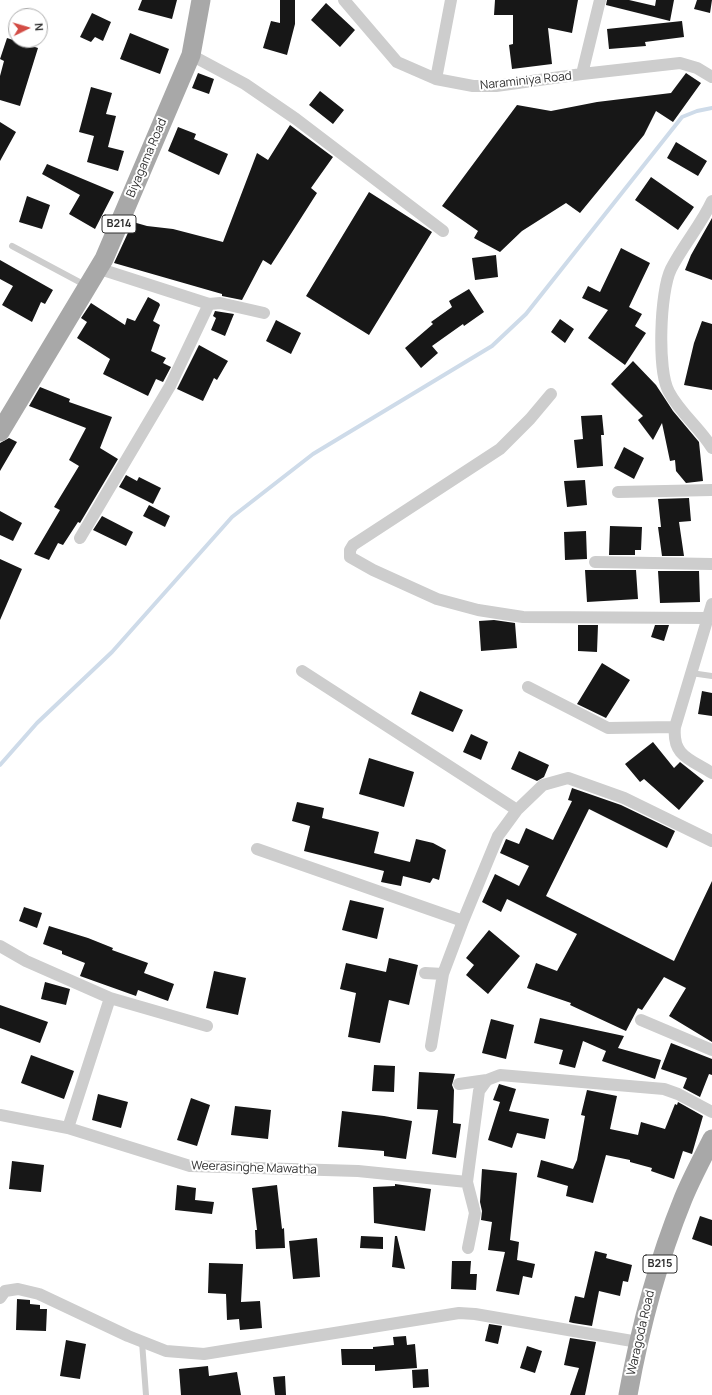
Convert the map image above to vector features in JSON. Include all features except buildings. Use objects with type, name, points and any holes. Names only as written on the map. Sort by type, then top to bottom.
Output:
[{"type":"main road","name":"Biyagama Road","points":[[0,432],[104,258],[191,55],[201,0]]},
{"type":"main road","name":"Waragoda Road","points":[[628,1395],[638,1342],[652,1287],[683,1199],[712,1139]]},
{"type":"street","name":"Naraminiya Road","points":[[344,0],[397,62],[436,79],[473,86],[496,86],[582,74],[680,63],[697,68],[712,77]]},
{"type":"street","points":[[436,79],[451,0]]},
{"type":"street","points":[[582,74],[600,0]]},
{"type":"street","points":[[191,55],[245,84],[296,119],[443,231]]},
{"type":"street","points":[[712,201],[670,270],[663,302],[661,336],[663,371],[669,392],[712,448]]},
{"type":"street","points":[[98,268],[209,304],[220,303],[264,313]]},
{"type":"street","points":[[80,538],[170,386],[209,304]]},
{"type":"street","points":[[551,394],[530,419],[500,449],[353,545],[350,550],[350,557],[373,570],[436,599],[478,610],[523,617],[708,618]]},
{"type":"street","points":[[618,492],[712,490]]},
{"type":"street","points":[[595,562],[712,564]]},
{"type":"street","points":[[712,604],[674,727],[674,740],[678,750],[712,773]]},
{"type":"street","points":[[302,671],[517,810]]},
{"type":"street","points":[[528,687],[608,728],[674,727]]},
{"type":"street","points":[[431,1046],[443,974],[498,836],[517,810],[543,785],[568,778],[624,798],[712,841]]},
{"type":"street","points":[[257,850],[463,921]]},
{"type":"street","points":[[0,946],[26,961],[110,998],[207,1026]]},
{"type":"street","points":[[425,974],[443,974]]},
{"type":"street","points":[[68,1128],[110,998]]},
{"type":"street","points":[[641,1020],[712,1050]]},
{"type":"street","points":[[459,1084],[487,1080],[500,1075],[664,1089],[678,1094],[712,1112]]},
{"type":"street","points":[[468,1248],[475,1213],[467,1182],[479,1092],[487,1080]]},
{"type":"street","name":"Weerasinghe Mawatha","points":[[0,1115],[68,1128],[190,1166],[358,1172],[467,1182]]},
{"type":"street","points":[[0,1298],[6,1291],[18,1289],[39,1294],[142,1342],[166,1351],[204,1354],[460,1313],[475,1314],[638,1342]]},
{"type":"lane","points":[[12,246],[88,287]]},
{"type":"lane","points":[[691,673],[712,676]]},
{"type":"lane","points":[[142,1342],[146,1395]]},
{"type":"waterway","points":[[0,765],[37,723],[112,652],[232,517],[313,454],[492,346],[526,314],[682,117],[697,111],[712,108]]}]
